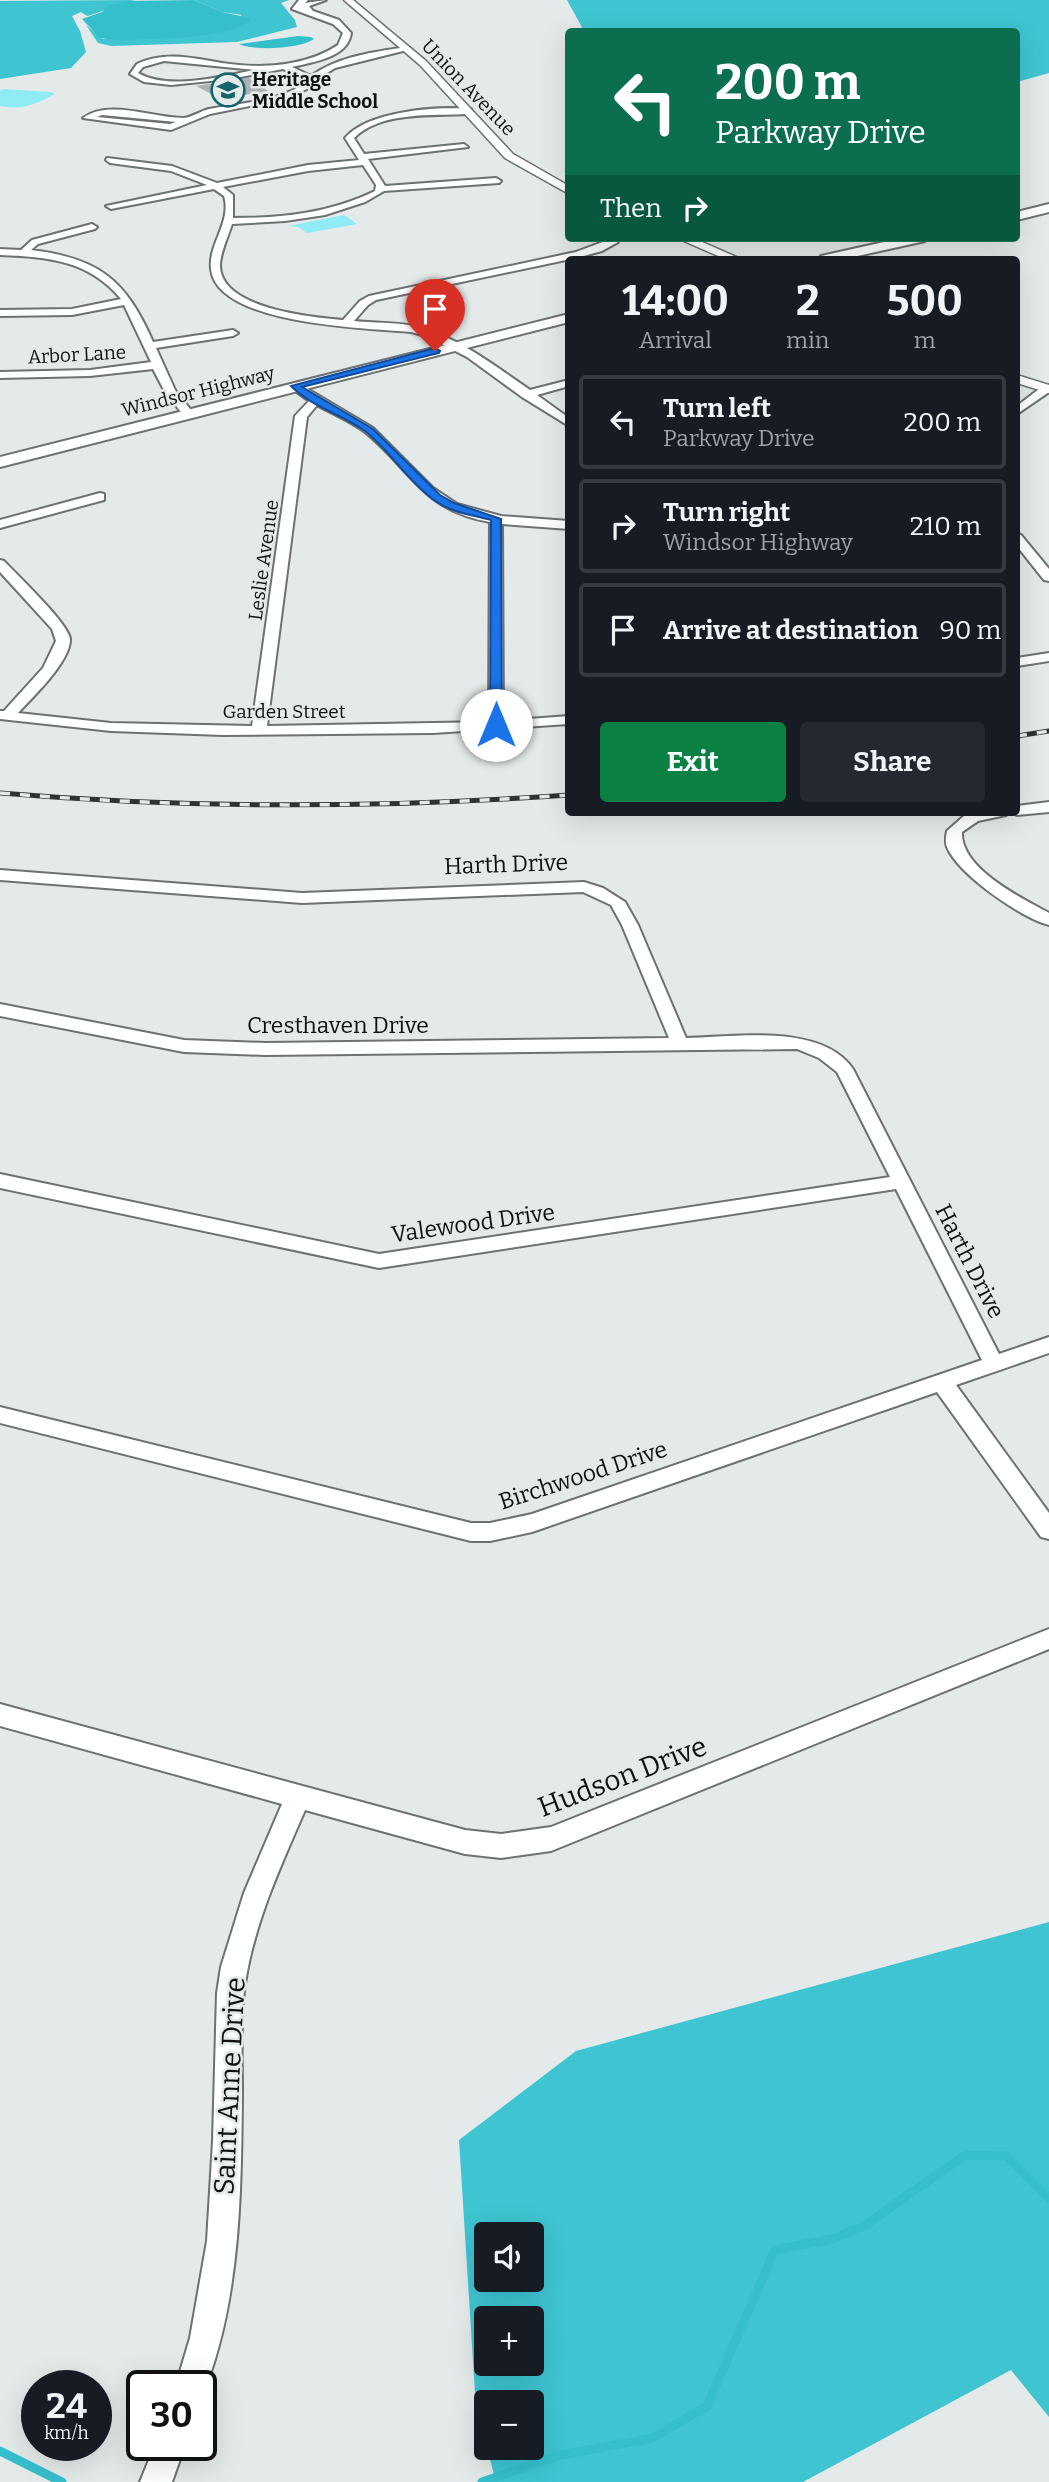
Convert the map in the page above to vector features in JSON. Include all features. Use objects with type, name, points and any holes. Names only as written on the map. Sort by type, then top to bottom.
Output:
[{"type":"main road","points":[[1020,215],[1049,208]]},
{"type":"main road","points":[[839,256],[902,242]]},
{"type":"main road","name":"Windsor Highway","points":[[0,462],[565,319]]},
{"type":"street","points":[[271,67],[172,58],[147,62],[134,70],[134,74],[146,80],[173,83],[224,75],[271,67],[282,65],[321,56],[339,48],[347,39],[346,30],[341,25],[295,7],[304,0]]},
{"type":"street","points":[[310,13],[305,5],[322,0]]},
{"type":"street","name":"Union Avenue","points":[[348,0],[407,49],[509,156],[565,189]]},
{"type":"street","points":[[183,120],[100,112],[87,118],[168,127],[208,112],[282,97],[306,86],[311,79],[329,67],[342,62],[407,49]]},
{"type":"street","points":[[224,75],[233,70],[229,65]]},
{"type":"street","points":[[282,65],[311,79]]},
{"type":"street","points":[[380,189],[377,178],[349,138],[359,127],[384,120],[468,111]]},
{"type":"street","points":[[111,206],[308,167],[464,146]]},
{"type":"street","points":[[110,160],[168,167],[217,185],[231,199],[214,269],[220,288],[227,294],[260,309],[291,316],[421,331],[454,346],[565,420]]},
{"type":"street","points":[[227,220],[278,219],[337,208],[366,200],[380,189],[496,181]]},
{"type":"street","points":[[23,253],[36,242],[92,228]]},
{"type":"street","points":[[572,256],[612,242]]},
{"type":"street","points":[[693,242],[728,256]]},
{"type":"street","points":[[0,252],[52,256],[103,272],[139,320],[172,399],[188,414]]},
{"type":"street","points":[[347,322],[364,303],[373,298],[565,258]]},
{"type":"street","points":[[0,313],[72,312],[127,301]]},
{"type":"street","points":[[149,346],[233,333]]},
{"type":"street","name":"Arbor Lane","points":[[0,375],[90,373],[156,365]]},
{"type":"street","points":[[1020,380],[1048,388]]},
{"type":"street","points":[[526,395],[565,384]]},
{"type":"street","points":[[295,386],[315,401],[347,415],[370,431],[437,497],[450,506],[496,519],[565,525]]},
{"type":"street","points":[[1020,409],[1048,388]]},
{"type":"street","name":"Leslie Avenue","points":[[260,730],[301,416],[315,401]]},
{"type":"street","points":[[0,524],[100,497]]},
{"type":"street","points":[[496,519],[496,725]]},
{"type":"street","points":[[1020,542],[1049,577]]},
{"type":"street","points":[[1020,557],[1034,559]]},
{"type":"street","points":[[0,564],[58,627],[63,643],[58,656],[4,716]]},
{"type":"street","points":[[1020,662],[1049,657]]},
{"type":"street","name":"Garden Street","points":[[4,716],[109,726],[260,730],[496,725],[565,720]]},
{"type":"street","points":[[1020,810],[1049,807]]},
{"type":"street","points":[[983,816],[969,819],[958,826],[953,840],[956,854],[986,881],[1049,920]]},
{"type":"street","name":"Harth Drive","points":[[0,875],[302,898],[584,887],[597,891],[617,902],[630,925],[680,1043],[789,1042],[816,1048],[837,1061],[844,1069],[994,1364]]},
{"type":"street","name":"Cresthaven Drive","points":[[0,1010],[203,1047],[265,1049],[680,1043]]},
{"type":"street","name":"Valewood Drive","points":[[0,1181],[379,1261],[896,1175]]},
{"type":"street","name":"Birchwood Drive","points":[[0,1415],[471,1532],[490,1532],[532,1523],[1049,1345]]},
{"type":"street","points":[[941,1381],[1049,1530]]},
{"type":"street","name":"Hudson Drive","points":[[0,1714],[464,1842],[501,1846],[551,1839],[1049,1640]]},
{"type":"street","name":"Saint Anne Drive","points":[[195,2370],[216,2278],[222,2227],[230,1993],[235,1960],[244,1925],[298,1796]]},
{"type":"street","points":[[156,2482],[164,2461]]},
{"type":"shaded area","points":[[135,0],[87,16],[81,12],[72,16],[86,52],[71,68],[0,79],[0,1]]},
{"type":"shaded area","points":[[194,0],[289,0],[281,3],[295,20],[297,27],[237,42],[111,46],[98,43],[86,25],[103,39],[149,39],[209,33],[242,15],[222,12]]},
{"type":"shaded area","points":[[194,0],[222,12],[250,18],[251,22],[237,28],[203,35],[114,40],[100,38],[82,19],[102,12],[109,5],[127,1]]},
{"type":"shaded area","points":[[567,0],[1049,0],[1049,73],[1020,81],[1020,28],[582,28]]},
{"type":"shaded area","points":[[298,36],[314,39],[277,48],[255,48],[239,44]]},
{"type":"shaded area","points":[[3,89],[54,94],[28,106],[8,107],[0,106],[0,91]]},
{"type":"shaded area","points":[[344,215],[357,224],[307,233],[298,227],[288,226]]},
{"type":"shaded area","points":[[1049,1922],[1049,2417],[1011,2370],[803,2482],[496,2482],[490,2460],[544,2460],[544,2390],[475,2390],[459,2140],[576,2051]]},
{"type":"building","points":[[249,78],[268,91],[221,99],[196,86]]},
{"type":"waterway","points":[[482,2482],[561,2455],[653,2438],[707,2406],[775,2250],[832,2239],[864,2226],[965,2155],[1007,2156],[1049,2198]]},
{"type":"waterway","points":[[0,2451],[62,2482]]},
{"type":"railway","points":[[1020,736],[1049,731]]},
{"type":"railway","points":[[0,793],[142,802],[284,805],[565,795]]},
{"type":"place","name":"Heritage Middle School","points":[[228,90]]},
{"type":"route","points":[[435,351],[295,386],[315,401],[347,415],[370,431],[437,497],[450,506],[496,519],[496,725]]}]
